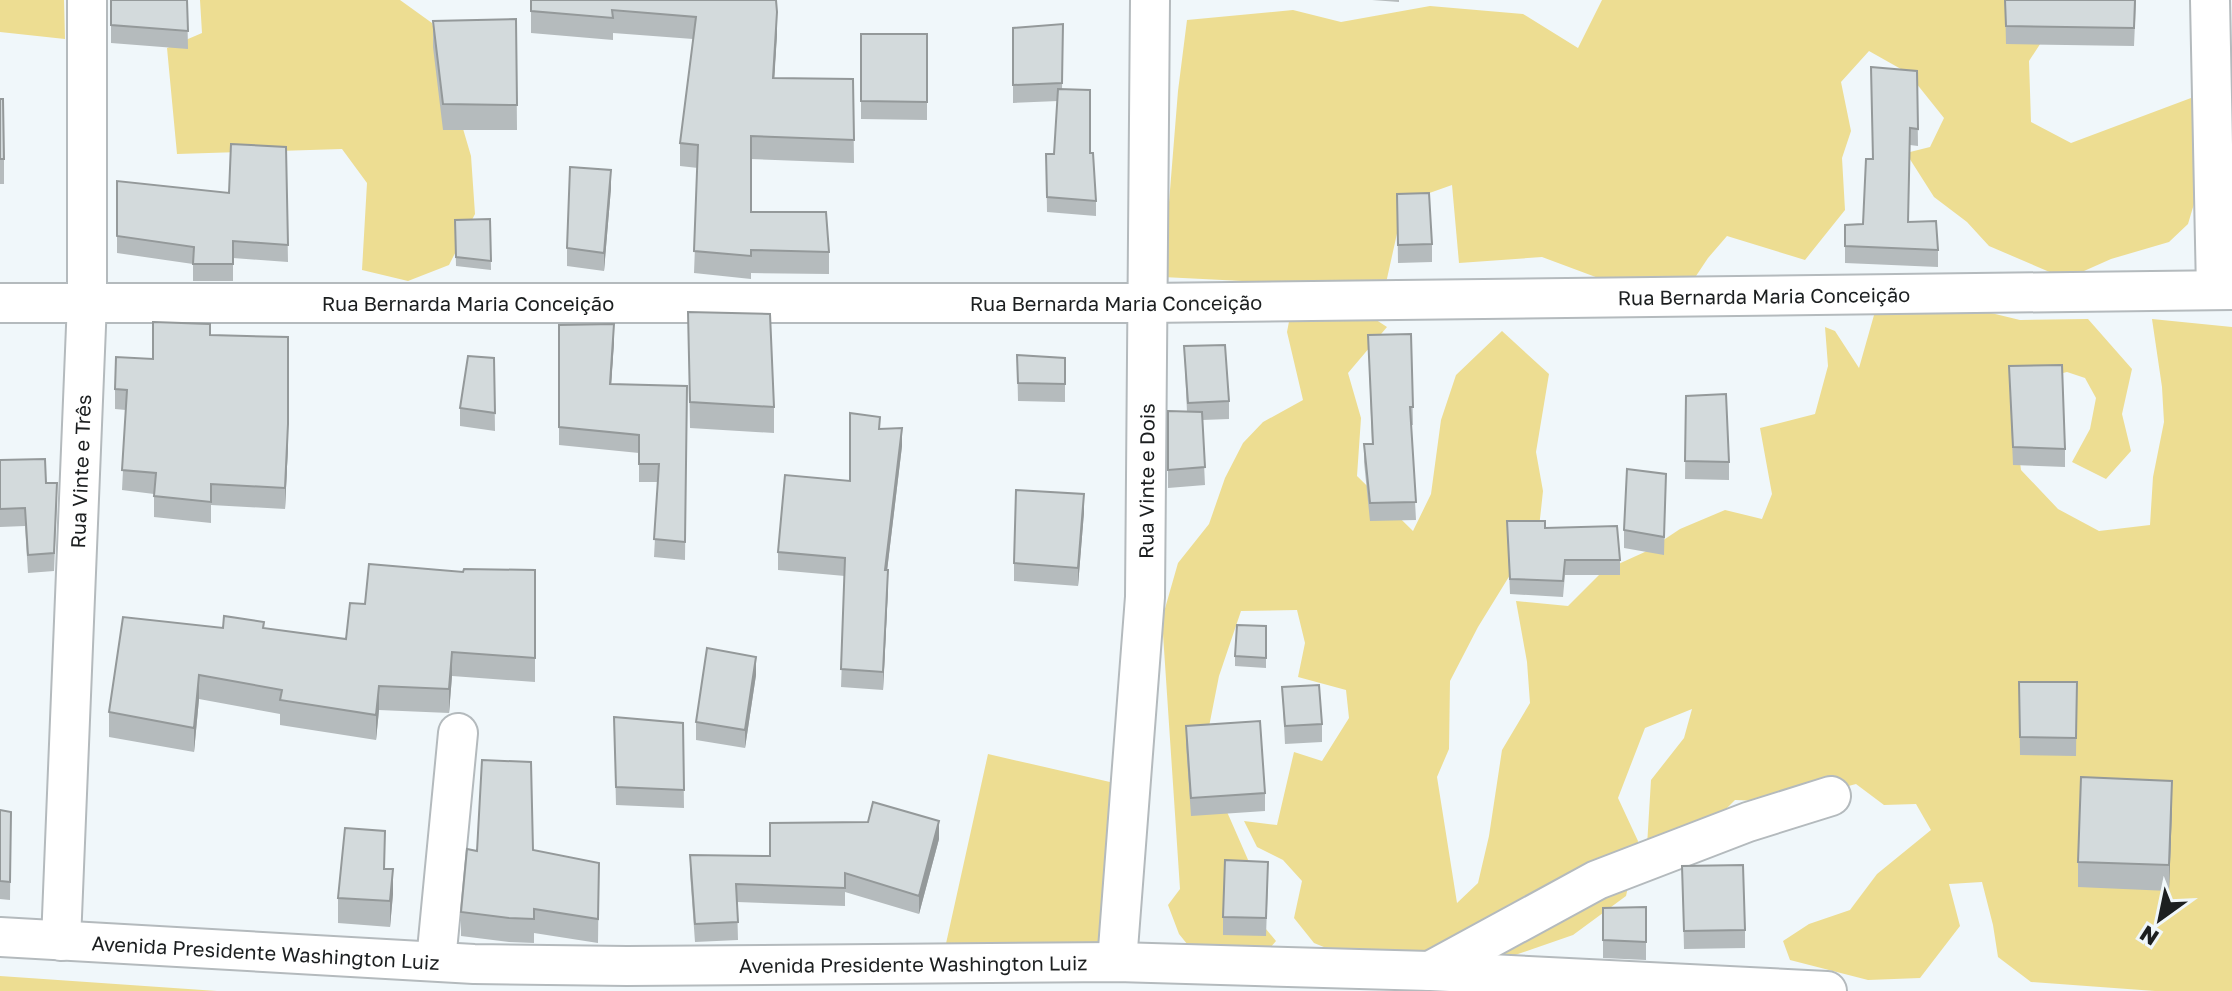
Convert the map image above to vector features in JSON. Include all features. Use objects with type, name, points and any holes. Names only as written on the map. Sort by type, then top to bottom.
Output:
[{"type":"street","name":"Rua Vinte e Três","points":[[61,941],[87,302],[87,0]]},
{"type":"street","name":"Rua Vinte e Dois","points":[[1117,962],[1145,597],[1150,0]]},
{"type":"street","points":[[2210,0],[2224,290]]},
{"type":"street","name":"Rua Bernarda Maria Conceição","points":[[0,303],[1147,303],[2224,290]]},
{"type":"street","points":[[436,961],[458,733]]},
{"type":"street","points":[[1430,971],[1597,880],[1748,822],[1831,796]]},
{"type":"street","name":"Avenida Presidente Washington Luiz","points":[[0,937],[436,961],[625,979],[1117,962],[1430,971],[1827,991]]},
{"type":"shaded area","points":[[0,0],[64,0],[65,39],[0,32]]},
{"type":"shaded area","points":[[200,0],[400,0],[432,23],[471,156],[475,214],[449,265],[408,281],[362,270],[367,183],[342,149],[177,154],[167,48],[202,33]]},
{"type":"shaded area","points":[[1602,0],[2014,0],[2044,38],[2029,61],[2031,122],[2071,143],[2199,95],[2199,187],[2188,224],[2169,242],[2111,259],[2066,279],[1989,246],[1967,222],[1934,197],[1906,153],[1930,147],[1944,118],[1908,73],[1869,51],[1841,82],[1851,131],[1842,158],[1845,210],[1805,260],[1727,236],[1708,258],[1676,306],[1635,317],[1601,279],[1542,257],[1459,263],[1452,185],[1404,202],[1386,283],[1163,277],[1187,20],[1293,10],[1341,22],[1430,6],[1523,14],[1578,48]]},
{"type":"shaded area","points":[[1962,306],[2020,320],[2088,319],[2132,369],[2122,414],[2131,451],[2106,479],[2072,462],[2090,429],[2096,398],[2085,378],[2067,372],[2018,384],[2015,424],[2021,470],[2058,509],[2099,531],[2150,525],[2153,477],[2164,422],[2152,319],[2232,327],[2232,991],[2155,991],[2031,982],[1998,957],[1982,882],[1949,884],[1960,926],[1920,978],[1868,980],[1790,960],[1783,941],[1809,924],[1850,910],[1877,874],[1931,830],[1916,804],[1884,805],[1856,784],[1789,802],[1735,800],[1710,825],[1647,846],[1651,780],[1684,738],[1692,709],[1645,728],[1618,798],[1638,841],[1626,896],[1573,935],[1489,964],[1336,952],[1314,943],[1294,918],[1302,881],[1283,860],[1257,847],[1244,821],[1277,825],[1294,752],[1322,761],[1349,718],[1346,690],[1298,677],[1305,643],[1297,610],[1241,611],[1219,676],[1203,757],[1256,878],[1241,899],[1276,941],[1258,962],[1196,955],[1179,934],[1168,905],[1180,889],[1162,619],[1178,563],[1209,524],[1225,478],[1243,443],[1263,422],[1303,400],[1287,332],[1291,311],[1361,310],[1387,327],[1348,373],[1361,418],[1357,476],[1413,531],[1431,494],[1441,420],[1456,375],[1502,331],[1549,374],[1536,452],[1543,491],[1539,528],[1478,627],[1450,681],[1449,749],[1437,777],[1457,903],[1478,883],[1489,836],[1502,750],[1530,703],[1527,662],[1516,601],[1568,606],[1603,571],[1647,551],[1680,529],[1725,510],[1762,519],[1772,494],[1760,428],[1815,414],[1828,366],[1825,327],[1835,331],[1859,368],[1876,308]]},
{"type":"shaded area","points":[[988,754],[1110,782],[1111,955],[945,948]]},
{"type":"shaded area","points":[[0,976],[217,991],[0,991]]},
{"type":"building","points":[[111,0],[187,0],[188,31],[111,25]]},
{"type":"building","points":[[531,0],[776,0],[773,78],[853,79],[854,140],[751,136],[751,212],[826,212],[829,252],[751,250],[751,256],[694,251],[698,145],[680,143],[696,17],[612,10],[613,18],[531,11]]},
{"type":"building","points":[[2005,0],[2135,0],[2134,28],[2006,26]]},
{"type":"building","points":[[516,19],[517,105],[443,104],[433,21]]},
{"type":"building","points":[[1063,24],[1062,83],[1013,85],[1013,28]]},
{"type":"building","points":[[861,34],[927,34],[927,102],[861,101]]},
{"type":"building","points":[[1871,67],[1917,71],[1918,129],[1910,128],[1908,222],[1936,221],[1938,250],[1845,246],[1845,225],[1863,224],[1866,159],[1873,159]]},
{"type":"building","points":[[1058,89],[1090,90],[1090,153],[1093,153],[1096,201],[1047,197],[1046,154],[1054,154]]},
{"type":"building","points":[[0,99],[3,99],[4,159],[0,159]]},
{"type":"building","points":[[231,144],[286,147],[288,245],[233,241],[233,264],[193,264],[194,247],[117,236],[117,181],[229,193]]},
{"type":"building","points":[[570,167],[611,170],[604,253],[567,248]]},
{"type":"building","points":[[1429,193],[1432,244],[1398,245],[1397,194]]},
{"type":"building","points":[[490,219],[491,261],[456,257],[455,220]]},
{"type":"building","points":[[688,312],[770,314],[774,407],[690,402]]},
{"type":"building","points":[[153,322],[210,324],[210,335],[288,337],[285,488],[211,484],[211,502],[154,496],[156,473],[122,470],[127,390],[115,389],[116,357],[153,359]]},
{"type":"building","points":[[614,324],[610,384],[687,386],[685,542],[654,539],[659,464],[639,464],[639,435],[559,427],[559,325]]},
{"type":"building","points":[[1411,334],[1413,407],[1410,407],[1416,502],[1370,503],[1364,444],[1373,444],[1368,335]]},
{"type":"building","points":[[1225,345],[1229,401],[1188,403],[1184,346]]},
{"type":"building","points":[[1017,355],[1065,358],[1065,384],[1018,383]]},
{"type":"building","points":[[468,356],[494,358],[495,413],[460,408]]},
{"type":"building","points":[[2062,365],[2065,449],[2013,447],[2009,366]]},
{"type":"building","points":[[1726,394],[1729,462],[1685,461],[1686,396]]},
{"type":"building","points":[[1168,411],[1202,412],[1205,467],[1168,470]]},
{"type":"building","points":[[850,413],[880,417],[879,429],[902,428],[885,570],[888,570],[883,672],[841,669],[845,558],[778,552],[785,475],[850,481]]},
{"type":"building","points":[[45,459],[46,483],[57,483],[54,553],[28,555],[25,508],[0,509],[0,460]]},
{"type":"building","points":[[1627,469],[1666,474],[1664,537],[1624,530]]},
{"type":"building","points":[[1016,490],[1084,494],[1078,568],[1014,563]]},
{"type":"building","points":[[1507,521],[1545,521],[1545,528],[1617,526],[1620,560],[1565,560],[1563,581],[1510,579]]},
{"type":"building","points":[[369,564],[463,572],[464,569],[535,570],[535,658],[452,652],[449,689],[379,686],[376,715],[280,700],[282,690],[199,675],[194,728],[109,712],[123,617],[223,628],[224,616],[264,622],[263,628],[346,639],[350,603],[365,604]]},
{"type":"building","points":[[1237,625],[1266,626],[1266,658],[1235,656]]},
{"type":"building","points":[[707,648],[756,657],[745,730],[696,722]]},
{"type":"building","points":[[2019,682],[2077,682],[2076,738],[2020,737]]},
{"type":"building","points":[[1319,685],[1322,724],[1285,726],[1282,687]]},
{"type":"building","points":[[614,717],[683,723],[684,790],[616,787]]},
{"type":"building","points":[[1260,721],[1265,793],[1191,798],[1186,726]]},
{"type":"building","points":[[482,760],[531,762],[533,850],[599,863],[598,919],[534,909],[534,919],[461,912],[467,849],[477,851]]},
{"type":"building","points":[[2081,777],[2172,781],[2169,865],[2078,862]]},
{"type":"building","points":[[873,802],[939,821],[919,896],[845,873],[845,888],[736,884],[738,922],[695,924],[690,855],[770,856],[770,823],[868,822]]},
{"type":"building","points":[[0,810],[11,812],[10,882],[0,881]]},
{"type":"building","points":[[345,828],[385,831],[384,869],[393,869],[390,901],[338,898]]},
{"type":"building","points":[[1225,860],[1268,862],[1266,918],[1223,917]]},
{"type":"building","points":[[1743,865],[1745,930],[1684,931],[1682,866]]},
{"type":"building","points":[[1646,907],[1646,942],[1603,940],[1603,908]]}]
